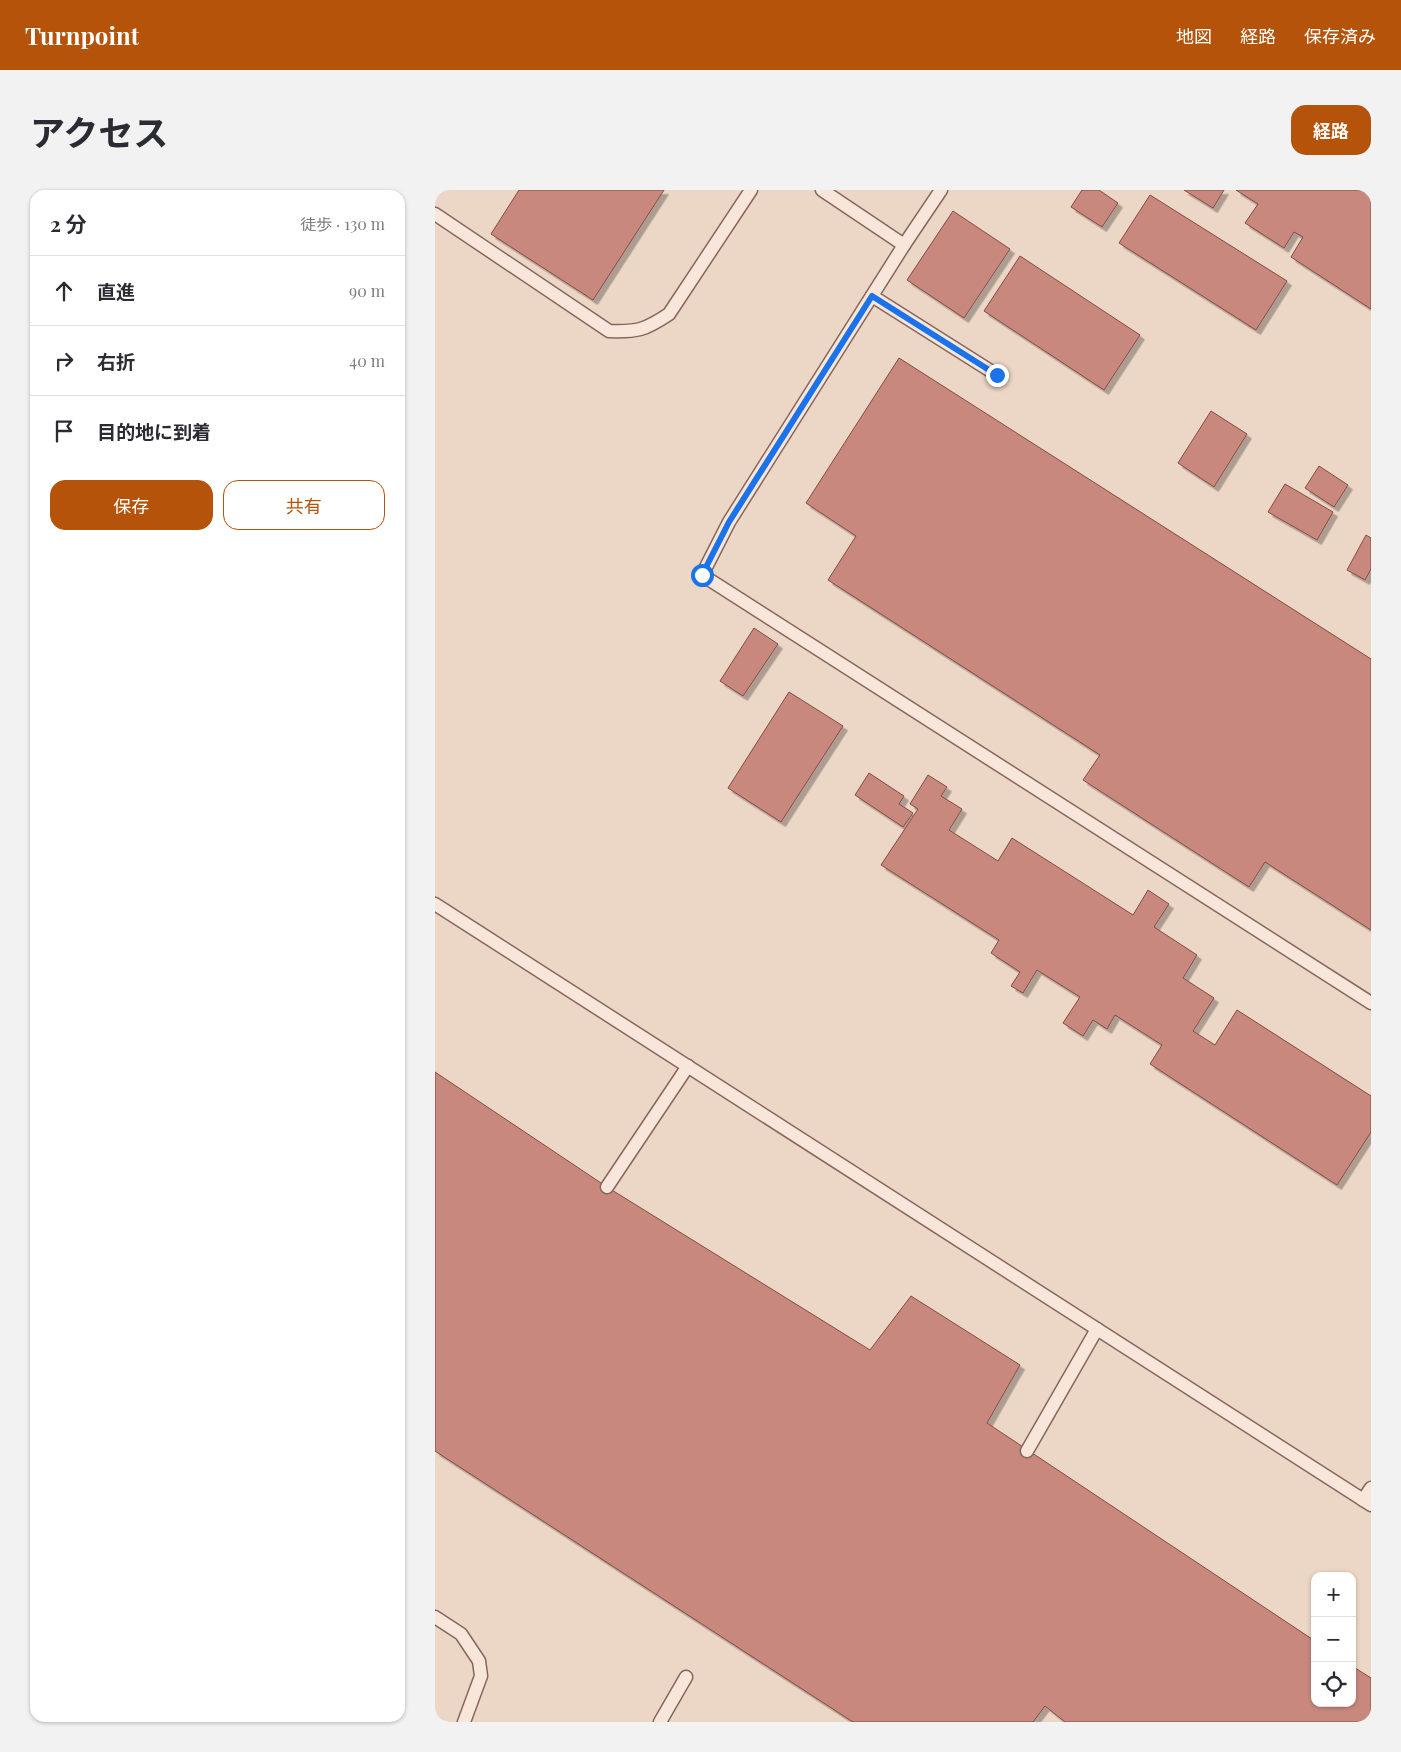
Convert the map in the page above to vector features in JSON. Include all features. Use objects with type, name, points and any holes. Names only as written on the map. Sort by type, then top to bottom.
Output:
[{"type":"lane","points":[[435,214],[609,331],[633,332],[652,325],[669,314],[751,190]]},
{"type":"lane","points":[[822,190],[904,245]]},
{"type":"lane","points":[[941,190],[904,245],[729,522],[702,575],[1371,1003]]},
{"type":"lane","points":[[872,296],[997,375]]},
{"type":"lane","points":[[435,904],[1367,1502],[1371,1488]]},
{"type":"lane","points":[[607,1187],[688,1066]]},
{"type":"lane","points":[[1027,1451],[1097,1329]]},
{"type":"lane","points":[[435,1617],[461,1634],[479,1661],[481,1676],[463,1722]]},
{"type":"lane","points":[[659,1722],[686,1677]]},
{"type":"building","points":[[519,190],[664,190],[593,300],[491,234]]},
{"type":"building","points":[[1082,190],[1099,190],[1118,203],[1102,227],[1071,207]]},
{"type":"building","points":[[1184,190],[1224,190],[1213,208]]},
{"type":"building","points":[[1236,190],[1371,190],[1371,309],[1291,257],[1303,237],[1294,232],[1284,248],[1245,223],[1258,204]]},
{"type":"building","points":[[1150,195],[1287,281],[1256,330],[1119,243]]},
{"type":"building","points":[[953,211],[1010,249],[964,318],[907,280]]},
{"type":"building","points":[[1020,256],[1140,335],[1104,390],[984,311]]},
{"type":"building","points":[[899,358],[1371,659],[1371,930],[1265,862],[1249,887],[1083,780],[1100,755],[828,580],[856,536],[806,503]]},
{"type":"building","points":[[1211,411],[1247,434],[1214,487],[1178,463]]},
{"type":"building","points":[[1319,466],[1348,485],[1334,507],[1305,488]]},
{"type":"building","points":[[1285,484],[1333,512],[1317,540],[1268,512]]},
{"type":"building","points":[[1366,535],[1371,538],[1371,569],[1365,580],[1347,570]]},
{"type":"building","points":[[754,628],[778,644],[743,696],[720,681]]},
{"type":"building","points":[[789,692],[843,726],[781,822],[728,788]]},
{"type":"building","points":[[869,773],[904,796],[899,804],[913,813],[903,827],[855,795]]},
{"type":"building","points":[[928,775],[947,787],[941,796],[962,809],[949,830],[998,861],[1012,838],[1133,915],[1148,890],[1169,904],[1154,927],[1197,955],[1183,978],[1214,998],[1193,1031],[1215,1045],[1237,1010],[1371,1096],[1371,1132],[1337,1185],[1150,1064],[1162,1045],[1115,1015],[1107,1029],[1093,1020],[1083,1036],[1063,1023],[1080,997],[1037,970],[1023,993],[1011,986],[1020,972],[991,953],[999,940],[881,865],[918,809],[910,804]]},
{"type":"building","points":[[435,1072],[607,1187],[870,1350],[911,1296],[1020,1365],[987,1423],[1311,1638],[1311,1707],[1356,1707],[1356,1669],[1371,1678],[1371,1722],[1065,1722],[1045,1706],[1033,1722],[853,1722],[435,1451]]},
{"type":"route","points":[[702,575],[729,522],[872,296],[997,375]]}]
